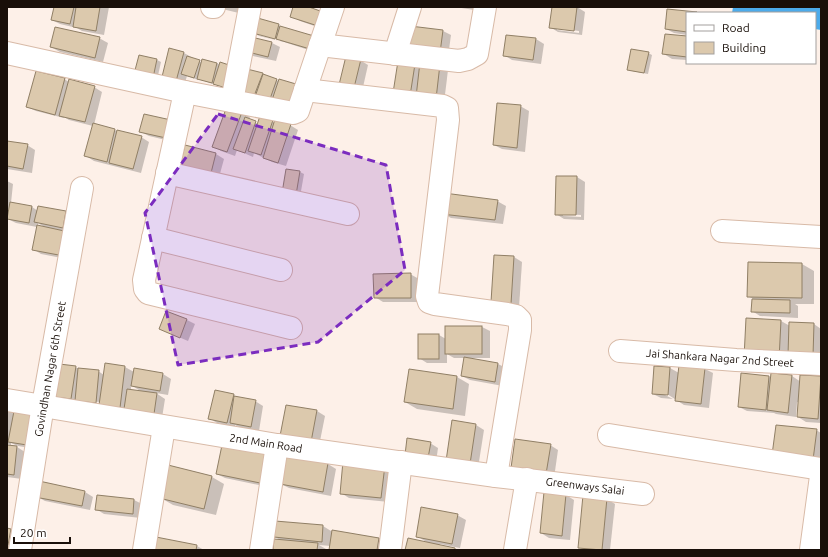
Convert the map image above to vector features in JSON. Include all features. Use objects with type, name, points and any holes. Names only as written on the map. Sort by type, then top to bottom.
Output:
[{"type":"street","points":[[232,101],[250,7]]},
{"type":"street","points":[[7,53],[293,114],[298,111],[333,7]]},
{"type":"street","points":[[395,54],[410,7]]},
{"type":"street","points":[[320,45],[458,60],[473,58],[477,54],[485,7]]},
{"type":"street","points":[[305,90],[443,106],[447,108],[448,120],[427,296],[429,302],[435,304],[507,314],[516,316],[520,320],[520,330],[496,476]]},
{"type":"street","points":[[185,92],[144,280],[145,289],[148,293],[291,328]]},
{"type":"street","points":[[167,173],[348,214]]},
{"type":"street","name":"Govindhan Nagar 6th Street","points":[[20,550],[43,405],[82,188]]},
{"type":"street","points":[[722,231],[821,237]]},
{"type":"street","points":[[153,238],[281,270]]},
{"type":"street","name":"Jai Shankara Nagar 2nd Street","points":[[620,351],[736,360],[821,364]]},
{"type":"street","name":"2nd Main Road","points":[[7,400],[277,445],[496,476],[527,479]]},
{"type":"street","points":[[144,550],[164,427]]},
{"type":"street","points":[[609,435],[821,469]]},
{"type":"street","points":[[261,550],[277,445]]},
{"type":"street","points":[[390,550],[401,462]]},
{"type":"street","points":[[811,550],[821,476]]},
{"type":"street","points":[[515,550],[527,479]]},
{"type":"street","name":"Greenways Salai","points":[[527,479],[643,494]]},
{"type":"highlighted area","points":[[218,114],[386,165],[405,270],[318,342],[178,365],[145,213]]},
{"type":"water","points":[[733,7],[821,7],[821,30],[816,29],[816,12],[732,12]]},
{"type":"building","points":[[54,7],[74,7],[70,24],[51,20]]},
{"type":"building","points":[[76,7],[100,7],[96,31],[73,27]]},
{"type":"building","points":[[293,7],[309,7],[323,12],[318,26],[290,17]]},
{"type":"building","points":[[552,7],[577,7],[574,31],[549,28]]},
{"type":"building","points":[[667,9],[697,12],[686,12],[686,32],[665,29]]},
{"type":"building","points":[[254,17],[279,24],[275,39],[249,32]]},
{"type":"building","points":[[280,26],[314,36],[310,49],[276,39]]},
{"type":"building","points":[[410,26],[443,30],[440,53],[407,49]]},
{"type":"building","points":[[55,27],[100,37],[95,58],[50,47]]},
{"type":"building","points":[[665,34],[686,36],[686,57],[662,54]]},
{"type":"building","points":[[506,35],[536,38],[533,60],[503,56]]},
{"type":"building","points":[[247,36],[272,42],[268,57],[244,51]]},
{"type":"building","points":[[169,48],[184,52],[175,85],[161,81]]},
{"type":"building","points":[[631,49],[649,52],[644,73],[627,70]]},
{"type":"building","points":[[139,55],[157,59],[153,78],[134,74]]},
{"type":"building","points":[[187,56],[200,60],[194,78],[181,74]]},
{"type":"building","points":[[346,56],[361,59],[353,92],[338,89]]},
{"type":"building","points":[[202,59],[217,63],[212,83],[197,79]]},
{"type":"building","points":[[398,61],[415,64],[410,96],[393,93]]},
{"type":"building","points":[[220,62],[235,67],[229,89],[213,84]]},
{"type":"building","points":[[420,62],[440,64],[436,99],[416,97]]},
{"type":"building","points":[[247,69],[263,73],[254,96],[240,94]]},
{"type":"building","points":[[36,71],[65,78],[55,115],[26,107]]},
{"type":"building","points":[[263,74],[277,79],[270,99],[256,94]]},
{"type":"building","points":[[69,79],[95,86],[85,122],[59,116]]},
{"type":"building","points":[[279,79],[296,84],[289,106],[272,100]]},
{"type":"building","points":[[497,103],[521,105],[517,148],[493,145]]},
{"type":"building","points":[[227,106],[242,112],[227,152],[212,147]]},
{"type":"building","points":[[144,114],[171,120],[166,138],[139,132]]},
{"type":"building","points":[[260,116],[273,120],[261,155],[248,151]]},
{"type":"building","points":[[245,117],[256,121],[245,153],[233,149]]},
{"type":"building","points":[[275,119],[291,124],[278,163],[263,158]]},
{"type":"building","points":[[93,123],[115,129],[107,162],[84,156]]},
{"type":"building","points":[[117,130],[142,136],[133,169],[109,163]]},
{"type":"building","points":[[7,141],[28,144],[23,169],[7,166]]},
{"type":"building","points":[[185,145],[216,153],[210,177],[179,169]]},
{"type":"building","points":[[286,169],[300,171],[296,195],[282,193]]},
{"type":"building","points":[[556,176],[577,176],[576,215],[555,215]]},
{"type":"building","points":[[444,193],[498,200],[495,220],[441,214]]},
{"type":"building","points":[[10,202],[32,206],[29,223],[7,219]]},
{"type":"building","points":[[38,206],[66,211],[63,228],[34,222]]},
{"type":"building","points":[[37,225],[69,232],[64,256],[32,250]]},
{"type":"building","points":[[494,255],[514,256],[511,304],[491,302]]},
{"type":"building","points":[[748,262],[802,263],[802,298],[747,297]]},
{"type":"building","points":[[411,273],[411,298],[374,298],[373,274]]},
{"type":"building","points":[[752,299],[790,300],[790,313],[751,312]]},
{"type":"building","points":[[166,311],[187,319],[180,338],[159,329]]},
{"type":"building","points":[[746,318],[781,320],[779,360],[744,358]]},
{"type":"building","points":[[789,322],[814,323],[813,356],[788,355]]},
{"type":"building","points":[[445,326],[482,326],[482,354],[445,354]]},
{"type":"building","points":[[418,334],[439,334],[439,359],[418,359]]},
{"type":"building","points":[[464,357],[498,363],[495,382],[461,376]]},
{"type":"building","points":[[51,363],[76,366],[71,399],[46,396]]},
{"type":"building","points":[[105,363],[125,366],[120,408],[99,405]]},
{"type":"building","points":[[679,365],[705,368],[701,404],[675,401]]},
{"type":"building","points":[[654,366],[670,367],[668,395],[652,394]]},
{"type":"building","points":[[78,368],[99,370],[96,403],[75,401]]},
{"type":"building","points":[[134,368],[163,373],[160,391],[131,386]]},
{"type":"building","points":[[409,369],[457,376],[453,409],[404,402]]},
{"type":"building","points":[[741,373],[769,376],[766,410],[738,407]]},
{"type":"building","points":[[771,373],[792,375],[788,413],[767,410]]},
{"type":"building","points":[[800,375],[821,376],[818,419],[797,417]]},
{"type":"building","points":[[127,389],[157,393],[154,414],[124,409]]},
{"type":"building","points":[[215,390],[234,394],[227,423],[208,419]]},
{"type":"building","points":[[234,396],[256,400],[251,427],[230,423]]},
{"type":"building","points":[[286,405],[317,410],[311,442],[280,436]]},
{"type":"building","points":[[14,411],[33,415],[27,445],[8,442]]},
{"type":"building","points":[[452,420],[476,424],[470,464],[446,461]]},
{"type":"building","points":[[776,425],[817,429],[813,460],[772,455]]},
{"type":"building","points":[[407,438],[431,442],[428,458],[405,455]]},
{"type":"building","points":[[515,439],[551,444],[546,474],[511,468]]},
{"type":"building","points":[[7,445],[17,446],[14,475],[7,474]]},
{"type":"building","points":[[222,445],[271,455],[265,484],[216,474]]},
{"type":"building","points":[[286,456],[328,463],[323,492],[280,484]]},
{"type":"building","points":[[343,461],[385,465],[381,498],[340,494]]},
{"type":"building","points":[[168,465],[212,476],[204,509],[159,498]]},
{"type":"building","points":[[39,481],[85,491],[82,506],[35,497]]},
{"type":"building","points":[[544,492],[566,494],[562,536],[540,533]]},
{"type":"building","points":[[97,495],[134,499],[133,514],[95,510]]},
{"type":"building","points":[[583,495],[607,498],[602,550],[578,548]]},
{"type":"building","points":[[421,507],[458,514],[452,544],[416,537]]},
{"type":"building","points":[[275,521],[323,525],[322,542],[274,537]]},
{"type":"building","points":[[7,528],[11,529],[8,545],[7,545]]},
{"type":"building","points":[[332,530],[379,538],[377,550],[329,550]]},
{"type":"building","points":[[156,537],[197,545],[196,550],[153,550]]},
{"type":"building","points":[[408,538],[455,548],[455,550],[405,550]]},
{"type":"building","points":[[274,539],[318,543],[317,550],[273,550]]}]
